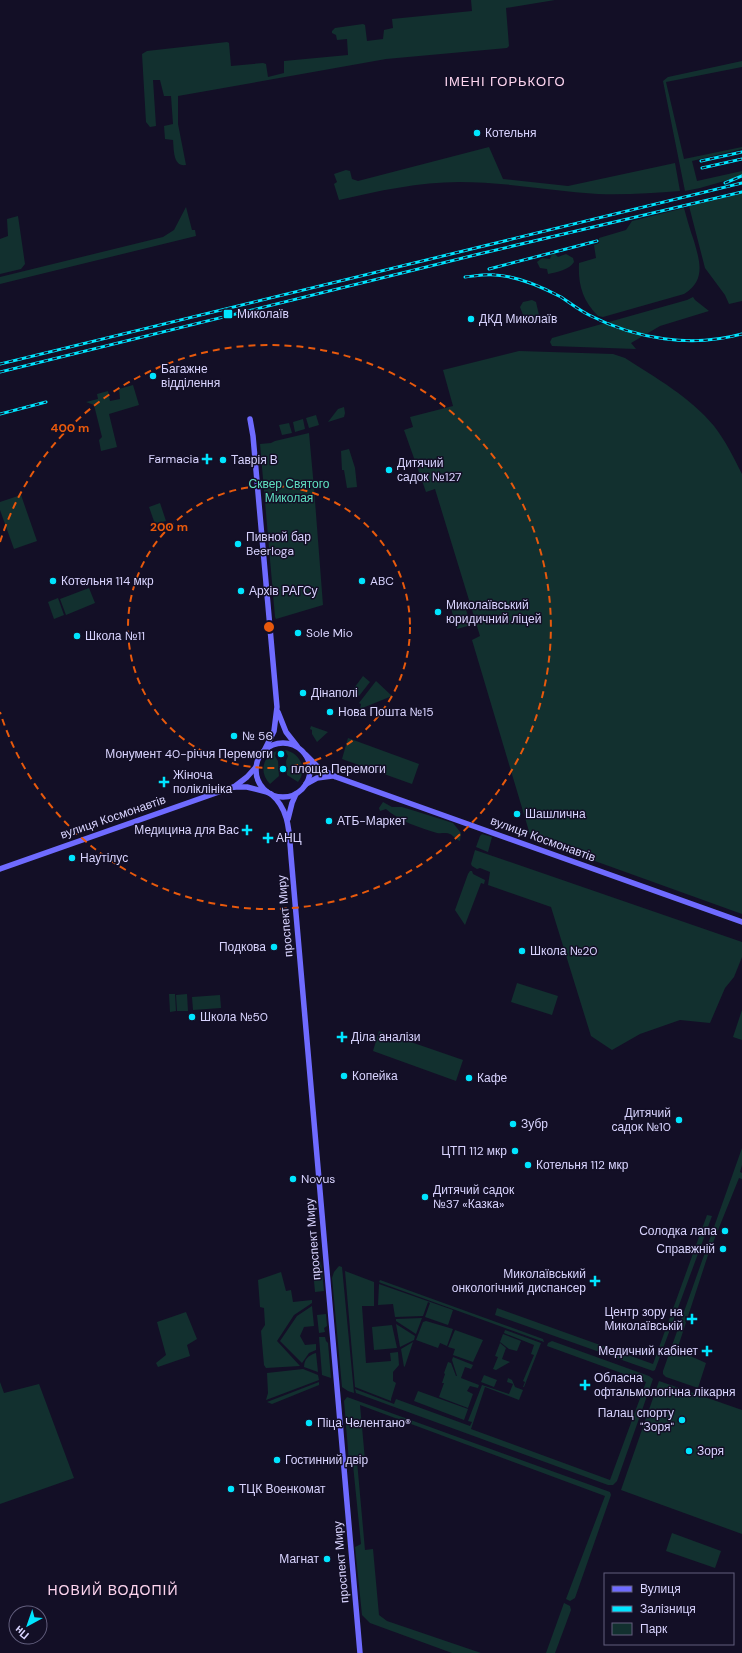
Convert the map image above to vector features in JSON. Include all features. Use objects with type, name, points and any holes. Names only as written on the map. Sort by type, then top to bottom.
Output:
[{"type":"main road","points":[[250,419],[253,436],[277,707],[274,731],[264,751]]},
{"type":"main road","points":[[277,707],[286,732],[298,748],[306,755],[310,770],[305,785],[296,794],[284,797],[269,793],[257,779],[256,767],[258,758],[270,746],[280,743],[288,743],[298,748]]},
{"type":"main road","name":"вулиця Космонавтів","points":[[306,755],[319,768],[336,777],[742,922]]},
{"type":"main road","name":"вулиця Космонавтів","points":[[233,787],[247,777],[256,767]]},
{"type":"main road","name":"вулиця Космонавтів","points":[[305,785],[322,777],[336,777]]},
{"type":"main road","name":"вулиця Космонавтів","points":[[0,869],[233,787],[247,786],[269,793]]},
{"type":"main road","name":"проспект Миру","points":[[269,793],[284,810],[287,823],[360,1653]]},
{"type":"main road","name":"проспект Миру","points":[[287,823],[296,794]]},
{"type":"green space","points":[[471,0],[555,0],[506,8],[509,46],[507,48],[386,59],[178,96],[178,124],[186,165],[182,165],[176,161],[173,140],[165,139],[164,126],[173,124],[171,96],[164,96],[160,80],[153,80],[156,126],[150,127],[146,122],[142,54],[147,51],[227,42],[229,43],[231,66],[263,63],[266,64],[268,77],[284,73],[284,61],[348,55],[347,39],[337,40],[336,35],[332,33],[335,28],[363,24],[365,25],[367,41],[383,39],[384,30],[393,28],[392,19],[472,11]]},
{"type":"green space","points":[[742,61],[742,67],[666,82],[684,159],[742,147],[742,149],[692,161],[697,181],[742,171],[742,176],[685,191],[663,81],[668,77]]},
{"type":"green space","points":[[489,147],[503,179],[568,186],[675,163],[680,191],[598,194],[494,183],[444,182],[383,190],[339,200],[334,184],[337,182],[334,174],[346,170],[350,171],[352,179],[358,181]]},
{"type":"green space","points":[[742,193],[742,301],[729,304],[725,295],[705,268],[689,206]]},
{"type":"green space","points":[[186,207],[192,230],[195,230],[196,236],[0,284],[0,277],[163,237],[174,230]]},
{"type":"green space","points":[[684,208],[699,263],[700,270],[696,283],[684,294],[603,317],[598,316],[588,304],[582,291],[579,278],[579,263],[596,258],[594,245],[599,243],[599,238],[626,230],[632,221]]},
{"type":"green space","points":[[18,216],[25,264],[21,269],[0,274],[0,239],[8,236],[7,219]]},
{"type":"green space","points":[[554,253],[558,257],[566,254],[573,258],[574,262],[566,269],[548,274],[547,269],[540,268],[537,262],[542,258],[550,259]]},
{"type":"green space","points":[[693,297],[709,311],[660,326],[631,343],[636,349],[552,346],[550,342],[552,338],[687,300]]},
{"type":"green space","points":[[532,300],[536,302],[539,315],[535,321],[528,322],[525,320],[520,307],[523,302]]},
{"type":"green space","points":[[519,351],[613,354],[625,358],[672,389],[705,416],[722,437],[742,474],[742,914],[531,838],[472,640],[480,636],[435,489],[426,492],[404,430],[413,427],[410,417],[453,406],[443,370]]},
{"type":"green space","points":[[133,385],[139,405],[109,414],[117,447],[101,451],[99,440],[102,437],[94,405],[86,402],[98,399],[97,394],[108,391],[110,401],[120,399],[119,389]]},
{"type":"green space","points":[[344,407],[344,417],[328,422],[338,409]]},
{"type":"green space","points":[[316,415],[319,425],[309,428],[306,418]]},
{"type":"green space","points":[[303,419],[305,429],[295,432],[293,422]]},
{"type":"green space","points":[[289,423],[292,433],[282,435],[279,425]]},
{"type":"green space","name":"Сквер Святого Миколая","points":[[309,433],[323,605],[276,619],[260,444],[271,443]]},
{"type":"green space","points":[[349,449],[355,468],[357,487],[347,488],[344,470],[342,470],[341,451]]},
{"type":"green space","points":[[21,495],[37,541],[14,549],[0,510],[0,502]]},
{"type":"green space","points":[[160,503],[166,521],[155,524],[149,507]]},
{"type":"green space","points":[[89,588],[95,603],[66,615],[60,599]]},
{"type":"green space","points":[[58,598],[64,615],[54,619],[48,602]]},
{"type":"green space","points":[[463,601],[471,625],[457,629],[450,605]]},
{"type":"green space","points":[[363,676],[370,682],[359,696],[352,691]]},
{"type":"green space","points":[[376,681],[392,696],[360,709],[361,704],[359,703]]},
{"type":"green space","points":[[311,726],[328,732],[317,742],[312,734],[312,730],[310,729]]},
{"type":"green space","points":[[348,738],[419,764],[412,784],[342,759]]},
{"type":"green space","points":[[285,750],[295,754],[301,762],[302,772],[298,782],[287,775],[286,761],[288,756]]},
{"type":"green space","points":[[277,751],[275,756],[278,761],[279,776],[270,784],[264,775],[264,765],[268,757]]},
{"type":"green space","points":[[383,802],[392,807],[402,807],[453,823],[461,833],[460,841],[448,833],[437,833],[410,824],[386,809],[380,811],[379,808]]},
{"type":"green space","points":[[482,834],[492,837],[488,852],[476,847]]},
{"type":"green space","points":[[475,850],[742,942],[742,957],[734,977],[725,988],[710,1023],[680,1020],[640,1034],[612,1050],[591,1036],[551,907],[488,885],[490,872],[480,868],[477,869],[471,864]]},
{"type":"green space","points":[[470,871],[485,880],[484,884],[481,883],[465,925],[455,910]]},
{"type":"green space","points":[[517,983],[558,996],[552,1015],[511,1002]]},
{"type":"green space","points":[[169,994],[175,994],[176,1011],[170,1012]]},
{"type":"green space","points":[[187,994],[188,1011],[177,1011],[176,995]]},
{"type":"green space","points":[[220,995],[221,1008],[193,1010],[192,997]]},
{"type":"green space","points":[[742,1010],[742,1040],[733,1037]]},
{"type":"green space","points":[[379,1031],[463,1060],[456,1081],[373,1051]]},
{"type":"green space","points":[[742,1148],[742,1165],[740,1172],[742,1173],[742,1179],[739,1178],[708,1255],[677,1350],[706,1363],[698,1388],[666,1377],[663,1374],[663,1371]]},
{"type":"green space","points":[[707,1215],[712,1216],[655,1370],[653,1371],[495,1315],[497,1308],[653,1364]]},
{"type":"green space","points":[[315,1258],[321,1262],[324,1291],[315,1292],[312,1259]]},
{"type":"green space","points":[[339,1266],[342,1267],[354,1393],[342,1387],[332,1278],[334,1272]]},
{"type":"green space","points":[[345,1271],[374,1282],[374,1306],[362,1306],[366,1363],[391,1361],[390,1353],[398,1352],[399,1365],[393,1372],[393,1381],[396,1383],[391,1401],[355,1387]]},
{"type":"green space","points":[[281,1272],[286,1291],[291,1290],[293,1302],[312,1300],[312,1303],[294,1315],[277,1341],[300,1366],[266,1368],[264,1365],[261,1331],[265,1325],[264,1308],[260,1307],[258,1280]]},
{"type":"green space","points":[[380,1280],[543,1339],[544,1342],[381,1283],[379,1282]]},
{"type":"green space","points":[[379,1284],[453,1310],[448,1325],[425,1317],[430,1303],[428,1302],[423,1316],[395,1317],[393,1304],[378,1305]]},
{"type":"green space","points":[[312,1306],[314,1326],[304,1327],[300,1336],[305,1345],[316,1344],[316,1350],[309,1353],[302,1363],[280,1341],[297,1316]]},
{"type":"green space","points":[[186,1312],[197,1339],[187,1345],[190,1356],[158,1367],[156,1363],[166,1355],[157,1322]]},
{"type":"green space","points":[[326,1314],[327,1326],[324,1328],[325,1332],[319,1333],[317,1315]]},
{"type":"green space","points":[[422,1318],[416,1334],[396,1321],[396,1319]]},
{"type":"green space","points":[[426,1321],[453,1329],[447,1346],[440,1343],[438,1348],[416,1340],[423,1322]]},
{"type":"green space","points":[[396,1324],[415,1336],[414,1340],[400,1347]]},
{"type":"green space","points":[[392,1325],[397,1348],[374,1350],[372,1327]]},
{"type":"green space","points":[[455,1330],[483,1340],[473,1362],[453,1355],[455,1349],[448,1347]]},
{"type":"green space","points":[[505,1330],[541,1343],[524,1387],[525,1382],[523,1381],[534,1355],[531,1354],[534,1345],[504,1333]]},
{"type":"green space","points":[[503,1334],[521,1341],[517,1351],[509,1349],[500,1342]]},
{"type":"green space","points":[[319,1337],[325,1337],[328,1343],[331,1378],[322,1375]]},
{"type":"green space","points":[[552,1341],[649,1376],[653,1379],[617,1481],[613,1485],[608,1485],[356,1393],[355,1389],[394,1404],[396,1399],[470,1426],[472,1422],[468,1421],[482,1385],[509,1394],[513,1384],[507,1382],[508,1378],[512,1380],[515,1387],[523,1390],[519,1400],[485,1387],[471,1429],[610,1480],[646,1382],[547,1346],[548,1343]]},
{"type":"green space","points":[[413,1342],[405,1366],[404,1367],[401,1349]]},
{"type":"green space","points":[[500,1343],[506,1348],[502,1359],[510,1362],[496,1370],[493,1369],[498,1357],[495,1356]]},
{"type":"green space","points":[[316,1353],[318,1372],[304,1367],[307,1358]]},
{"type":"green space","points":[[453,1357],[473,1365],[471,1369],[465,1367],[461,1378],[479,1385],[478,1388],[470,1386],[467,1391],[473,1394],[468,1408],[439,1397],[444,1383],[442,1383],[448,1362],[451,1363],[457,1376],[452,1360]]},
{"type":"green space","points":[[303,1369],[318,1375],[319,1380],[266,1400],[268,1393],[267,1373]]},
{"type":"green space","points":[[484,1375],[497,1380],[494,1387],[481,1382]]},
{"type":"green space","name":"Зоря","points":[[659,1381],[742,1410],[742,1534],[621,1490]]},
{"type":"green space","points":[[0,1382],[4,1393],[39,1384],[74,1478],[0,1504]]},
{"type":"green space","points":[[319,1382],[319,1385],[272,1404],[267,1402]]},
{"type":"green space","points":[[418,1391],[468,1409],[464,1420],[414,1401]]},
{"type":"green space","points":[[347,1397],[610,1492],[611,1495],[575,1598],[570,1601],[566,1599],[605,1496],[360,1405],[365,1460],[357,1461],[365,1550],[373,1549],[379,1615],[387,1621],[481,1653],[452,1653],[370,1623],[362,1615],[355,1547],[361,1544],[353,1465],[349,1462],[344,1401]]},
{"type":"green space","points":[[672,1533],[721,1551],[715,1568],[666,1551]]},
{"type":"green space","points":[[564,1603],[570,1606],[571,1610],[555,1653],[546,1653]]},
{"type":"railway","points":[[701,161],[742,152]]},
{"type":"railway","points":[[702,168],[742,159]]},
{"type":"railway","points":[[725,183],[742,176]]},
{"type":"railway","points":[[0,364],[742,183]]},
{"type":"railway","points":[[0,372],[479,254],[742,192]]},
{"type":"railway","points":[[489,269],[597,241]]},
{"type":"railway","points":[[465,277],[480,275],[512,277],[554,293],[585,313],[607,323],[626,330],[664,339],[703,340],[742,334]]},
{"type":"railway","points":[[0,414],[46,402]]},
{"type":"place","name":"Котельня","points":[[477,133]]},
{"type":"place","name":"Миколаїв","points":[[228,314]]},
{"type":"place","name":"ДКД Миколаїв","points":[[471,319]]},
{"type":"place","name":"Багажне відділення","points":[[153,376]]},
{"type":"place","name":"Farmacia","points":[[207,459]]},
{"type":"place","name":"Таврія В","points":[[223,460]]},
{"type":"place","name":"Дитячий садок №127","points":[[389,470]]},
{"type":"place","name":"Пивной бар Beerloga","points":[[238,544]]},
{"type":"place","name":"Котельня 114 мкр","points":[[53,581]]},
{"type":"place","name":"ABC","points":[[362,581]]},
{"type":"place","name":"Архів РАГСу","points":[[241,591]]},
{"type":"place","name":"Миколаївський юридичний ліцей","points":[[438,612]]},
{"type":"place","name":"Sole Mio","points":[[298,633]]},
{"type":"place","name":"Школа №11","points":[[77,636]]},
{"type":"place","name":"Дінаполі","points":[[303,693]]},
{"type":"place","name":"Нова Пошта №15","points":[[330,712]]},
{"type":"place","name":"№ 56","points":[[234,736]]},
{"type":"place","name":"Монумент 40-річчя Перемоги","points":[[281,754]]},
{"type":"place","name":"площа Перемоги","points":[[283,769]]},
{"type":"place","name":"Жіноча поліклініка","points":[[164,782]]},
{"type":"place","name":"Шашлична","points":[[517,814]]},
{"type":"place","name":"АТБ-Маркет","points":[[329,821]]},
{"type":"place","name":"Медицина для Вас","points":[[247,830]]},
{"type":"place","name":"АНЦ","points":[[268,838]]},
{"type":"place","name":"Наутілус","points":[[72,858]]},
{"type":"place","name":"Подкова","points":[[274,947]]},
{"type":"place","name":"Школа №20","points":[[522,951]]},
{"type":"place","name":"Школа №50","points":[[192,1017]]},
{"type":"place","name":"Діла аналізи","points":[[342,1037]]},
{"type":"place","name":"Копейка","points":[[344,1076]]},
{"type":"place","name":"Кафе","points":[[469,1078]]},
{"type":"place","name":"Дитячий садок №10","points":[[679,1120]]},
{"type":"place","name":"Зубр","points":[[513,1124]]},
{"type":"place","name":"ЦТП 112 мкр","points":[[515,1151]]},
{"type":"place","name":"Котельня 112 мкр","points":[[528,1165]]},
{"type":"place","name":"Novus","points":[[293,1179]]},
{"type":"place","name":"Дитячий садок №37 «Казка»","points":[[425,1197]]},
{"type":"place","name":"Солодка лапа","points":[[725,1231]]},
{"type":"place","name":"Справжній","points":[[723,1249]]},
{"type":"place","name":"Миколаївський онкологічний диспансер","points":[[595,1281]]},
{"type":"place","name":"Центр зору на Миколаївській","points":[[692,1319]]},
{"type":"place","name":"Медичний кабінет","points":[[707,1351]]},
{"type":"place","name":"Обласна офтальмологічна лікарня","points":[[585,1385]]},
{"type":"place","name":"Палац спорту \"Зоря\"","points":[[682,1420]]},
{"type":"place","name":"Піца Челентано®","points":[[309,1423]]},
{"type":"place","name":"Зоря","points":[[689,1451]]},
{"type":"place","name":"Гостинний двір","points":[[277,1460]]},
{"type":"place","name":"ТЦК Военкомат","points":[[231,1489]]},
{"type":"place","name":"Магнат","points":[[327,1559]]},
{"type":"district","name":"ІМЕНІ ГОРЬКОГО","points":[[505,81]]},
{"type":"district","name":"НОВИЙ ВОДОПІЙ","points":[[113,1590]]}]
